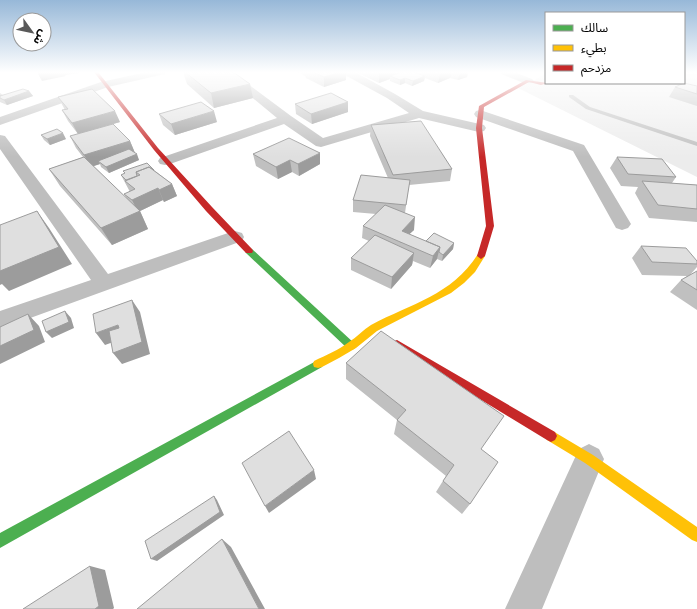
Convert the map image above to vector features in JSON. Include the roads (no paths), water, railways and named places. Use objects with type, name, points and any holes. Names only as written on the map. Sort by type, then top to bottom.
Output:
[{"type":"street","points":[[0,120],[57,100]]},
{"type":"street","points":[[118,100],[165,161],[235,237],[304,304],[351,346]]},
{"type":"street","points":[[262,100],[321,143],[419,114],[479,121],[579,148],[622,224]]},
{"type":"street","points":[[398,100],[419,114]]},
{"type":"street","points":[[0,541],[360,341],[458,284],[468,276],[482,254],[490,226],[479,121],[482,106],[489,100]]},
{"type":"street","points":[[165,161],[286,119]]},
{"type":"street","points":[[0,139],[104,284]]},
{"type":"street","points":[[0,320],[235,237]]},
{"type":"street","points":[[392,342],[589,459],[697,535]]},
{"type":"street","points":[[523,609],[589,459]]},
{"type":"waterway","points":[[577,100],[588,108],[697,144]]}]
